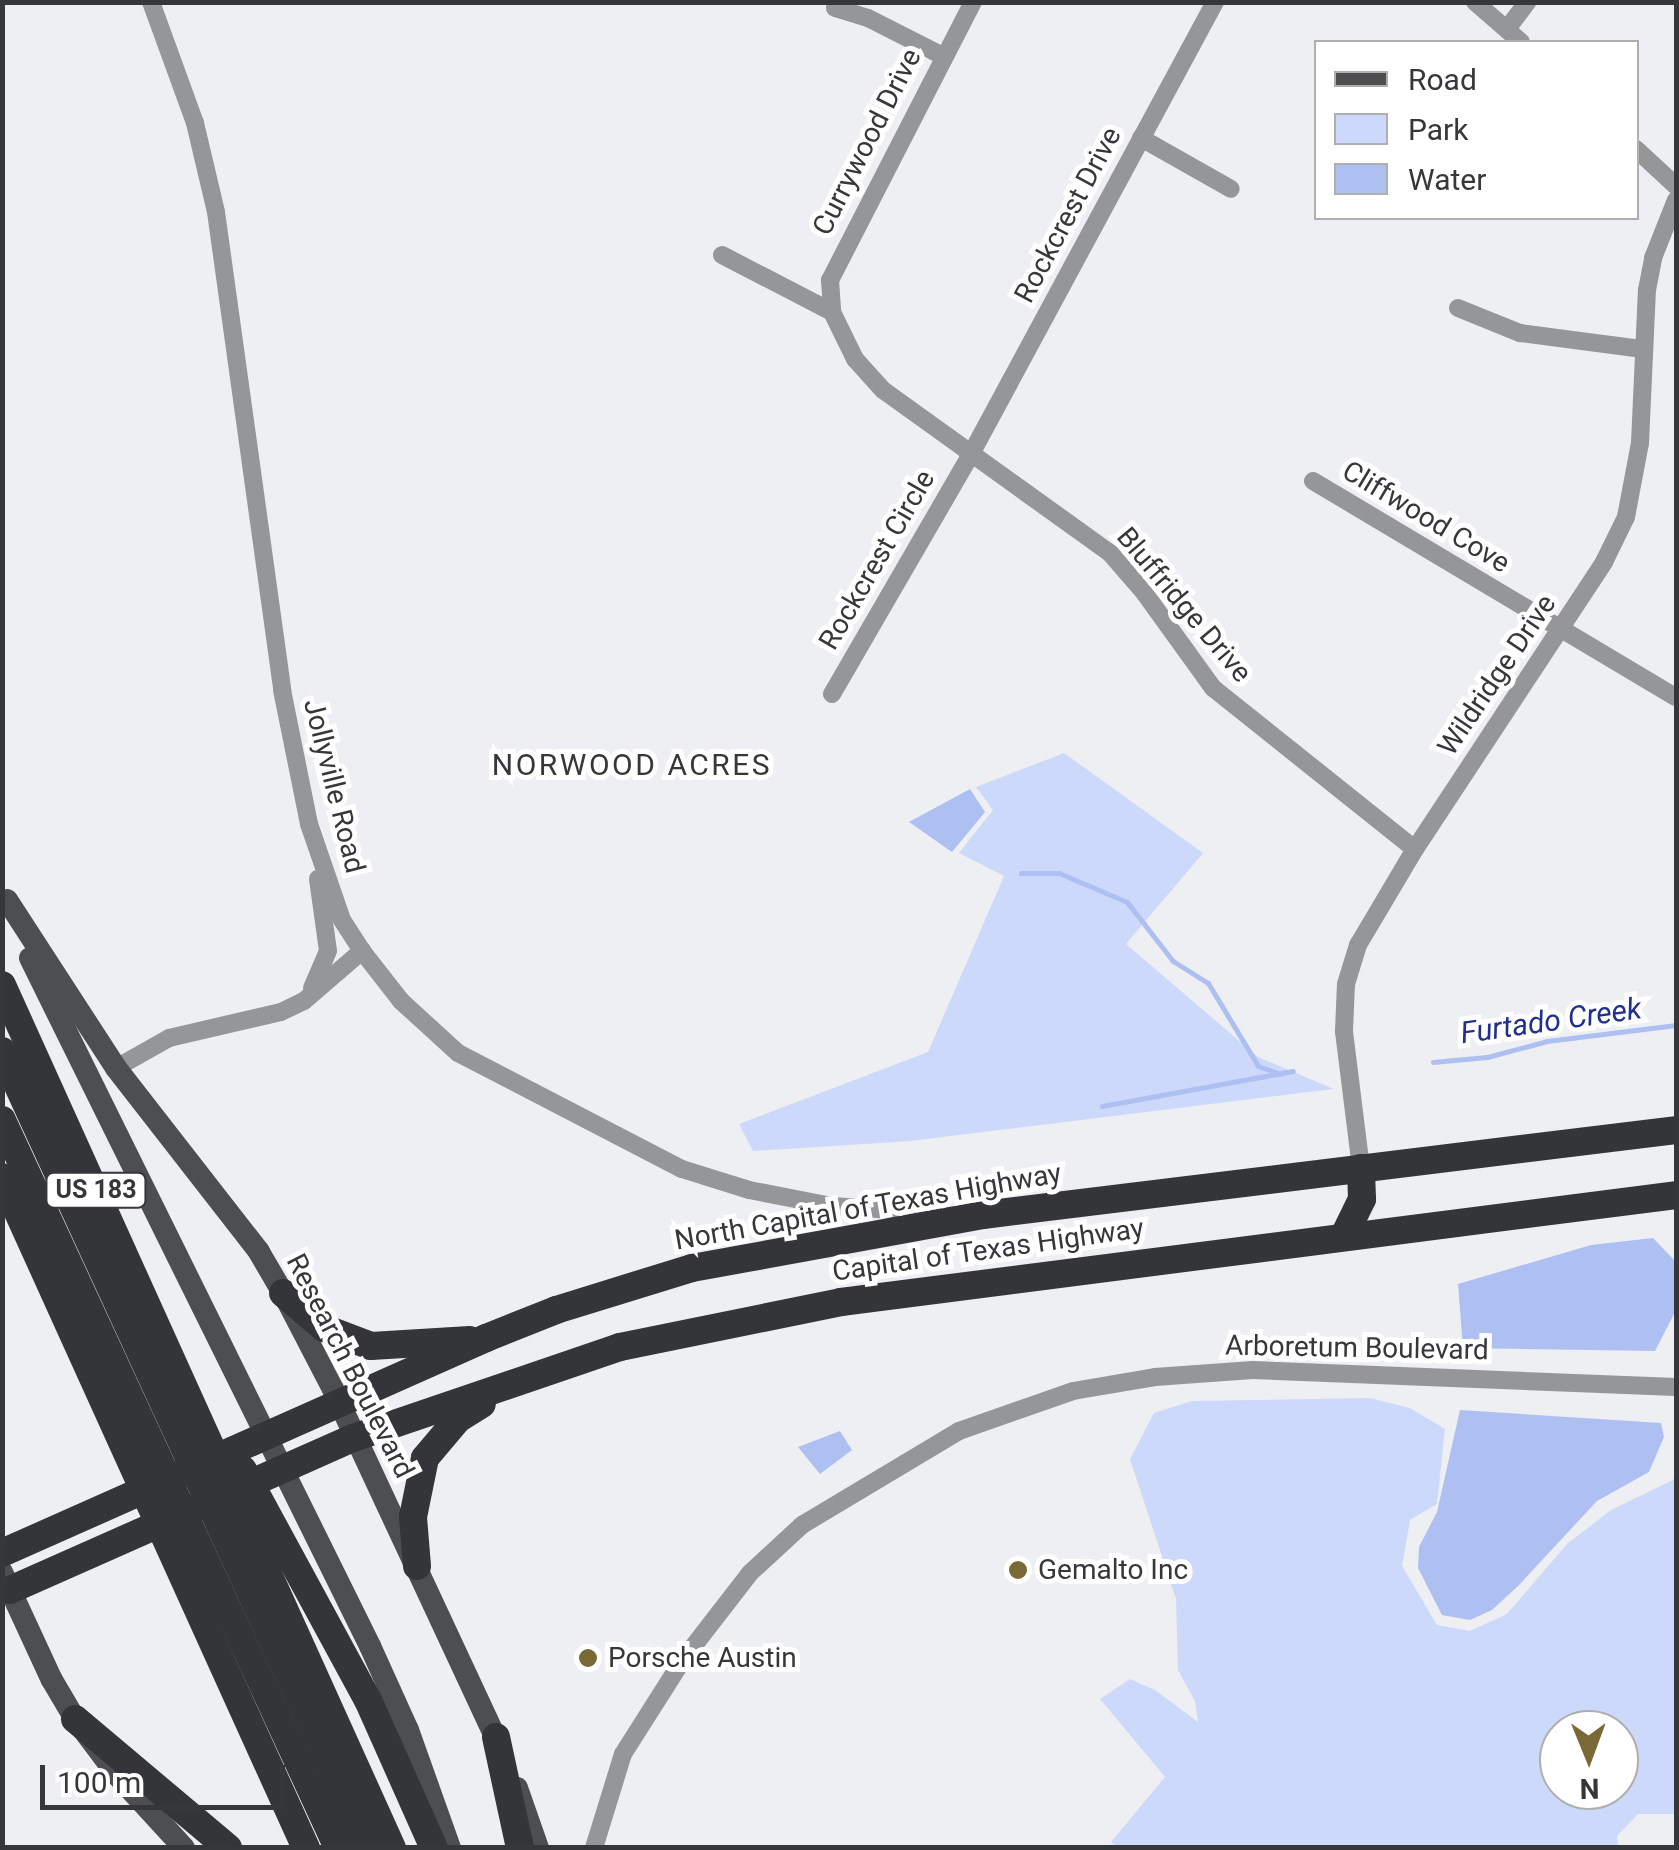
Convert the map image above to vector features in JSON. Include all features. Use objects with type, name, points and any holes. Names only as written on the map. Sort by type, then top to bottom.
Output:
[{"type":"highway","name":"US 183","points":[[2,985],[392,1848]]},
{"type":"highway","points":[[2,1050],[368,1848]]},
{"type":"highway","points":[[2,1120],[338,1848]]},
{"type":"highway","name":"North Capital of Texas Highway","points":[[2,1553],[341,1406],[486,1338],[556,1310],[692,1268],[982,1215],[1676,1130]]},
{"type":"highway","points":[[1345,1234],[1362,1199],[1361,1168]]},
{"type":"highway","name":"US 183","points":[[2,1177],[306,1848]]},
{"type":"highway","points":[[1663,1196],[1676,1208]]},
{"type":"highway","name":"Capital of Texas Highway","points":[[340,1444],[620,1347],[841,1302],[1663,1196]]},
{"type":"highway","points":[[283,1293],[324,1328],[371,1346],[486,1338]]},
{"type":"highway","points":[[418,1566],[413,1517],[425,1458],[458,1419],[517,1382]]},
{"type":"highway","points":[[189,1394],[218,1424],[359,1684],[434,1848]]},
{"type":"highway","points":[[5,1585],[49,1573],[340,1444]]},
{"type":"highway","points":[[75,1719],[228,1848]]},
{"type":"highway","points":[[496,1737],[520,1848]]},
{"type":"main road","name":"Research Boulevard","points":[[5,895],[116,1068],[258,1252],[283,1293],[341,1406],[340,1444],[418,1566],[496,1737],[538,1848]]},
{"type":"main road","name":"Research Boulevard","points":[[5,895],[33,968],[370,1646],[408,1730],[450,1848]]},
{"type":"main road","points":[[5,1585],[75,1719],[118,1776],[184,1848]]},
{"type":"street","name":"Jollyville Road","points":[[150,2],[195,123],[216,212],[282,690],[321,866],[342,920],[362,951],[401,1001],[458,1053],[682,1169],[749,1190],[832,1206],[982,1215]]},
{"type":"street","name":"Currywood Drive","points":[[832,312],[830,280],[838,258],[973,2]]},
{"type":"street","name":"Rockcrest Drive","points":[[971,454],[1215,2]]},
{"type":"street","points":[[1476,2],[1514,36],[1527,2]]},
{"type":"street","points":[[835,8],[868,18],[943,56]]},
{"type":"street","points":[[1141,138],[1230,189]]},
{"type":"street","points":[[1639,152],[1676,186]]},
{"type":"street","name":"Wildridge Drive","points":[[1361,1168],[1344,1031],[1346,984],[1358,945],[1415,850],[1561,630],[1626,516],[1640,442],[1641,349],[1653,258],[1676,200]]},
{"type":"street","points":[[722,255],[832,312]]},
{"type":"street","points":[[1458,308],[1520,332],[1641,349]]},
{"type":"street","name":"Bluffridge Drive","points":[[832,312],[855,359],[883,390],[1110,553],[1144,591],[1212,688],[1415,850]]},
{"type":"street","name":"Rockcrest Circle","points":[[832,694],[971,454]]},
{"type":"street","name":"Cliffwood Cove","points":[[1313,482],[1676,697]]},
{"type":"street","points":[[304,1001],[323,970],[328,951],[318,882],[321,866]]},
{"type":"street","points":[[116,1068],[169,1038],[280,1012],[304,1001],[362,951]]},
{"type":"street","name":"Arboretum Boulevard","points":[[594,1848],[622,1754],[682,1660],[750,1573],[802,1525],[959,1431],[1035,1401],[1114,1383],[1252,1370],[1676,1388]]},
{"type":"green space","points":[[1064,753],[1203,853],[1126,944],[1258,1057],[1334,1089],[911,1141],[753,1151],[739,1124],[928,1052],[1004,876],[959,853],[993,810],[976,787]]},
{"type":"green space","points":[[1370,1398],[1410,1408],[1445,1429],[1437,1504],[1410,1520],[1402,1566],[1437,1625],[1470,1631],[1507,1614],[1567,1544],[1611,1510],[1673,1480],[1676,1472],[1676,1814],[1638,1814],[1617,1836],[1618,1847],[1119,1848],[1111,1842],[1165,1777],[1100,1699],[1130,1679],[1155,1690],[1198,1722],[1195,1701],[1178,1670],[1176,1599],[1130,1459],[1154,1413],[1192,1401]]},
{"type":"water","points":[[970,789],[985,812],[952,852],[909,822]]},
{"type":"water","points":[[1653,1238],[1676,1262],[1675,1312],[1655,1351],[1463,1348],[1458,1284],[1591,1245]]},
{"type":"water","points":[[1460,1410],[1661,1423],[1664,1437],[1649,1472],[1597,1501],[1518,1586],[1492,1610],[1470,1620],[1442,1615],[1418,1568],[1419,1547],[1437,1512]]},
{"type":"water","points":[[840,1431],[852,1450],[820,1474],[798,1447]]},
{"type":"waterway","points":[[1021,873],[1059,873],[1127,902],[1173,961],[1208,983],[1258,1066],[1280,1074]]},
{"type":"waterway","name":"Furtado Creek","points":[[1433,1062],[1487,1057],[1547,1041],[1676,1025]]},
{"type":"waterway","name":"Furtado Creek","points":[[1102,1106],[1293,1071]]},
{"type":"place","name":"Gemalto Inc","points":[[1018,1570]]},
{"type":"place","name":"Porsche Austin","points":[[588,1658]]},
{"type":"district","name":"NORWOOD ACRES","points":[[632,765]]}]
